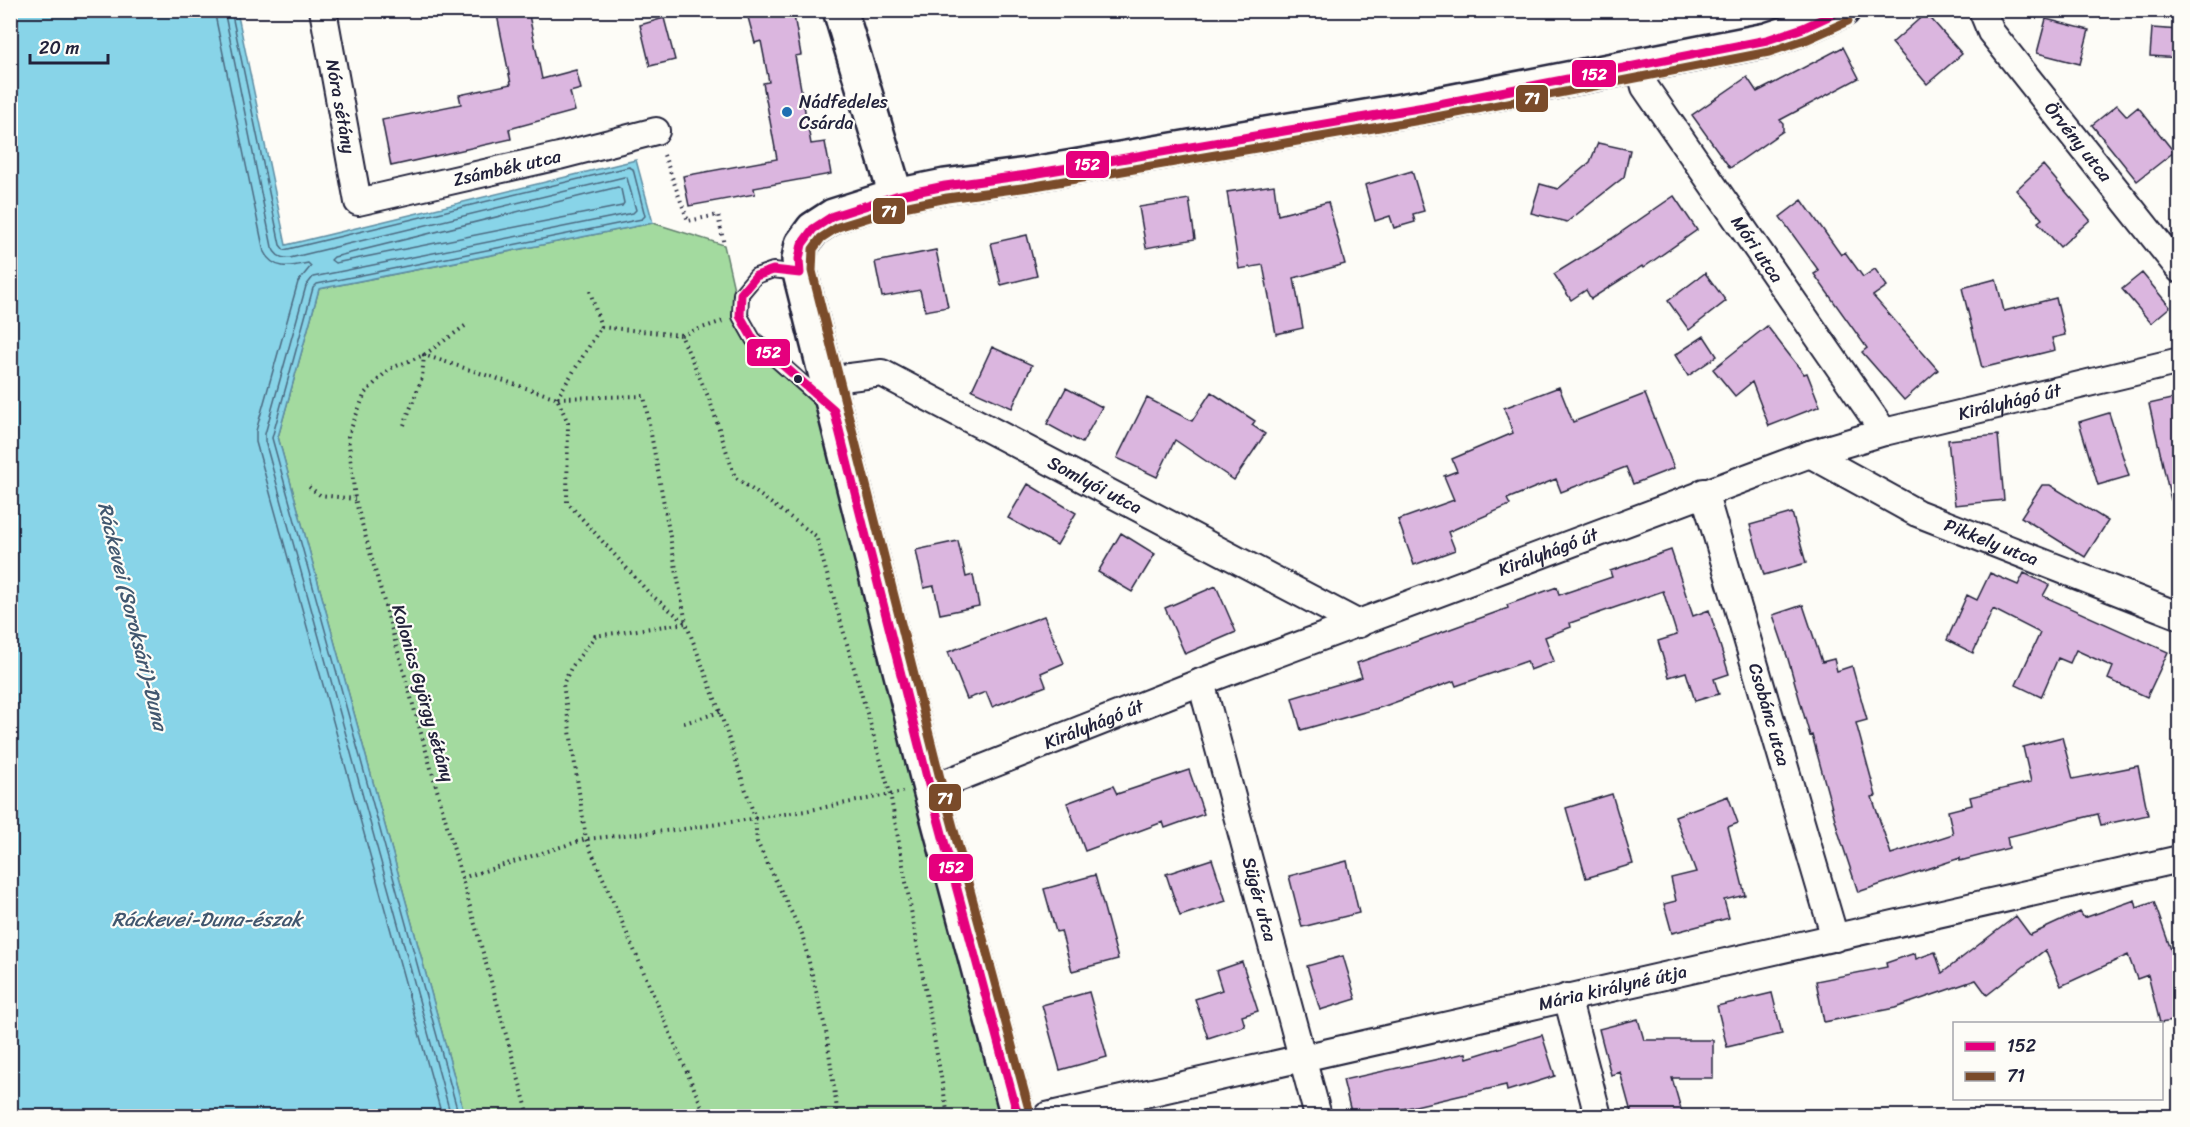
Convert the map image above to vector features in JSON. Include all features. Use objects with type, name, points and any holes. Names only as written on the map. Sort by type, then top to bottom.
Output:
[{"type":"street","name":"Nóra sétány","points":[[323,10],[358,202]]},
{"type":"street","points":[[840,10],[896,196]]},
{"type":"street","points":[[1018,1116],[930,789],[830,395],[801,259],[813,229],[833,216],[896,196],[1424,107],[1767,40],[1803,28],[1843,10]]},
{"type":"street","name":"Örvény utca","points":[[1982,10],[1991,32],[2180,270]]},
{"type":"street","name":"Móri utca","points":[[1639,65],[1645,87],[1884,432]]},
{"type":"street","name":"Zsámbék utca","points":[[358,202],[559,156],[656,131]]},
{"type":"street","name":"Királyhágó út","points":[[930,789],[1201,682],[1810,454],[1884,432],[2180,361]]},
{"type":"street","name":"Somlyói utca","points":[[830,395],[882,373],[1359,624]]},
{"type":"street","name":"Pikkely utca","points":[[1810,454],[1917,513],[2180,616]]},
{"type":"street","name":"Csobánc utca","points":[[1704,492],[1835,938]]},
{"type":"street","name":"Sügér utca","points":[[1201,682],[1318,1116]]},
{"type":"street","name":"Mária királyné útja","points":[[1047,1116],[2180,859]]},
{"type":"street","points":[[1567,997],[1598,1116]]},
{"type":"lane","points":[[801,259],[756,276],[741,294],[740,316],[753,339],[830,395]]},
{"type":"path","points":[[656,131],[688,220],[718,215],[724,245]]},
{"type":"path","points":[[557,398],[601,327],[590,291]]},
{"type":"path","points":[[601,327],[681,335],[740,316]]},
{"type":"path","name":"Kolonics György sétány","points":[[465,326],[423,355],[389,369],[365,393],[348,436],[355,499],[529,1116]]},
{"type":"path","points":[[681,335],[710,401],[735,477],[816,536],[890,793],[948,1116]]},
{"type":"path","points":[[404,425],[422,378],[423,355],[557,398],[644,396],[686,623],[720,712],[755,818],[757,842],[802,934],[826,1031],[838,1116]]},
{"type":"path","points":[[557,398],[568,423],[567,502],[650,594],[686,623]]},
{"type":"path","points":[[309,487],[320,495],[355,499]]},
{"type":"path","points":[[686,623],[595,636],[571,668],[563,684],[586,840],[704,1115]]},
{"type":"path","points":[[684,723],[720,712]]},
{"type":"path","points":[[462,878],[586,840],[684,829],[804,811],[890,793],[930,789]]},
{"type":"path","points":[[640,1116],[722,1116]]},
{"type":"green space","points":[[653,223],[724,245],[740,316],[753,339],[834,410],[1018,1116],[465,1116],[278,437],[319,289]]},
{"type":"water","name":"Ráckevei-Duna-észak","points":[[10,11],[237,11],[286,245],[636,160],[653,223],[319,289],[278,437],[465,1116],[17,1116],[10,1091]]},
{"type":"building","points":[[496,10],[528,10],[542,79],[576,70],[581,89],[570,92],[575,111],[509,129],[511,139],[391,166],[382,120],[461,104],[459,95],[511,84]]},
{"type":"building","points":[[746,10],[793,10],[801,55],[795,56],[811,144],[825,142],[831,174],[754,188],[755,194],[689,206],[683,176],[777,159],[763,83],[769,82],[761,41],[755,43]]},
{"type":"building","points":[[1926,13],[1962,54],[1927,84],[1892,43]]},
{"type":"building","points":[[664,18],[675,60],[650,66],[640,25]]},
{"type":"building","points":[[2046,19],[2089,30],[2080,64],[2037,53]]},
{"type":"building","points":[[2152,28],[2180,30],[2180,58],[2150,56]]},
{"type":"building","points":[[1843,47],[1859,78],[1780,120],[1783,123],[1783,131],[1730,168],[1692,115],[1747,77],[1757,92]]},
{"type":"building","points":[[2117,105],[2127,116],[2138,107],[2174,152],[2137,181],[2092,125]]},
{"type":"building","points":[[1598,143],[1630,150],[1624,177],[1567,222],[1531,213],[1540,184],[1558,189],[1590,162]]},
{"type":"building","points":[[2043,165],[2090,220],[2060,247],[2038,222],[2042,219],[2016,190]]},
{"type":"building","points":[[1412,171],[1424,211],[1413,214],[1415,222],[1394,228],[1390,216],[1375,221],[1365,185]]},
{"type":"building","points":[[1274,185],[1278,215],[1328,202],[1345,264],[1294,278],[1303,328],[1276,334],[1263,265],[1239,269],[1227,192]]},
{"type":"building","points":[[1674,196],[1697,230],[1643,268],[1642,266],[1591,299],[1586,290],[1571,300],[1554,274]]},
{"type":"building","points":[[1189,199],[1195,239],[1146,248],[1139,207]]},
{"type":"building","points":[[1802,200],[1841,255],[1845,252],[1863,277],[1875,269],[1887,286],[1873,296],[1938,370],[1904,400],[1862,352],[1867,348],[1814,274],[1819,271],[1780,217]]},
{"type":"building","points":[[1027,235],[1037,276],[1001,285],[991,243]]},
{"type":"building","points":[[936,250],[948,307],[925,311],[920,290],[882,297],[875,262]]},
{"type":"building","points":[[1705,273],[1726,301],[1689,330],[1668,301]]},
{"type":"building","points":[[2142,273],[2170,307],[2151,323],[2122,289]]},
{"type":"building","points":[[1996,279],[2004,311],[2056,298],[2065,335],[2052,338],[2055,350],[1982,368],[1962,288]]},
{"type":"building","points":[[1767,326],[1804,374],[1807,373],[1820,406],[1769,426],[1752,382],[1735,396],[1713,369]]},
{"type":"building","points":[[1704,336],[1717,356],[1688,376],[1675,355]]},
{"type":"building","points":[[992,347],[1032,365],[1012,408],[972,390]]},
{"type":"building","points":[[1559,387],[1573,422],[1645,394],[1674,468],[1633,484],[1626,467],[1561,492],[1556,479],[1507,499],[1510,505],[1448,532],[1455,550],[1414,565],[1398,520],[1454,500],[1444,476],[1457,471],[1452,459],[1513,433],[1504,408]]},
{"type":"building","points":[[1066,388],[1102,407],[1082,443],[1047,424]]},
{"type":"building","points":[[1211,392],[1255,421],[1252,425],[1265,434],[1234,480],[1175,440],[1157,477],[1117,458],[1147,398],[1192,421]]},
{"type":"building","points":[[2180,397],[2180,499],[2171,500],[2149,404]]},
{"type":"building","points":[[2109,413],[2129,476],[2098,485],[2079,422]]},
{"type":"building","points":[[1998,435],[2004,500],[1955,505],[1948,440]]},
{"type":"building","points":[[1028,484],[1076,513],[1057,545],[1008,518]]},
{"type":"building","points":[[2042,485],[2050,485],[2108,521],[2085,557],[2021,517]]},
{"type":"building","points":[[1792,513],[1806,563],[1764,575],[1750,525]]},
{"type":"building","points":[[1121,533],[1155,554],[1132,592],[1098,572]]},
{"type":"building","points":[[958,541],[966,577],[973,575],[979,606],[940,614],[934,586],[924,588],[916,550]]},
{"type":"building","points":[[1671,550],[1693,616],[1709,610],[1729,674],[1714,679],[1719,694],[1695,701],[1686,672],[1669,677],[1658,641],[1677,635],[1663,591],[1570,623],[1571,627],[1545,637],[1554,661],[1530,670],[1527,661],[1456,686],[1454,681],[1382,707],[1301,730],[1292,698],[1362,677],[1357,663],[1508,608],[1507,605],[1557,587],[1559,595],[1612,577],[1610,571]]},
{"type":"building","points":[[1990,573],[2018,585],[2024,573],[2049,585],[2043,596],[2168,652],[2147,697],[2108,679],[2113,667],[2076,650],[2070,663],[2058,658],[2041,697],[2016,685],[2040,633],[1993,609],[1973,653],[1947,640],[1967,595],[1977,600]]},
{"type":"building","points":[[1216,586],[1236,632],[1185,654],[1165,608]]},
{"type":"building","points":[[1803,605],[1822,662],[1834,659],[1837,671],[1852,666],[1867,720],[1856,723],[1876,796],[1872,797],[1891,854],[1953,834],[1948,811],[1972,805],[1970,797],[2031,782],[2023,747],[2062,737],[2073,779],[2138,766],[2148,815],[2101,825],[2098,814],[2007,837],[2009,848],[1960,861],[1960,858],[1858,892],[1839,834],[1812,735],[1810,736],[1773,615]]},
{"type":"building","points":[[1044,616],[1064,663],[1041,673],[1046,686],[992,707],[986,692],[967,699],[948,652]]},
{"type":"building","points":[[1189,770],[1204,814],[1165,828],[1163,822],[1085,851],[1067,803],[1113,786],[1117,794]]},
{"type":"building","points":[[1612,794],[1633,864],[1586,878],[1566,808]]},
{"type":"building","points":[[1728,796],[1738,823],[1728,827],[1745,895],[1724,900],[1729,918],[1672,933],[1664,904],[1676,901],[1671,878],[1696,872],[1675,816]]},
{"type":"building","points":[[1212,859],[1226,901],[1180,916],[1166,874]]},
{"type":"building","points":[[1347,861],[1359,913],[1302,927],[1289,876]]},
{"type":"building","points":[[1095,875],[1118,959],[1072,971],[1061,931],[1056,932],[1044,889]]},
{"type":"building","points":[[2135,900],[2137,908],[2154,902],[2180,975],[2180,1020],[2160,1022],[2148,975],[2137,979],[2128,955],[2061,986],[2045,950],[1987,995],[1976,980],[1895,1008],[1824,1022],[1816,981],[1887,967],[1886,963],[1915,953],[1916,959],[1935,952],[1942,973],[2016,916],[2030,935],[2080,912],[2084,918]]},
{"type":"building","points":[[1343,956],[1356,999],[1320,1010],[1307,966]]},
{"type":"building","points":[[1242,962],[1258,1011],[1242,1016],[1245,1026],[1208,1038],[1195,999],[1222,990],[1216,971]]},
{"type":"building","points":[[1089,992],[1107,1057],[1060,1070],[1042,1005]]},
{"type":"building","points":[[1772,993],[1782,1034],[1727,1047],[1717,1006]]},
{"type":"building","points":[[1638,1019],[1644,1040],[1713,1040],[1713,1078],[1672,1078],[1683,1116],[1632,1116],[1620,1072],[1611,1075],[1599,1029]]},
{"type":"building","points":[[1542,1035],[1555,1076],[1507,1091],[1506,1085],[1398,1110],[1400,1116],[1352,1116],[1343,1080],[1466,1053],[1467,1058]]},
{"type":"transit line","name":"152","points":[[1018,1116],[930,789],[834,410],[753,339],[740,316],[741,294],[756,276],[773,270],[800,273],[799,259],[802,244],[813,229],[833,216],[896,196],[1424,107],[1767,40],[1803,28],[1842,10]]},
{"type":"transit line","name":"71","points":[[1030,1113],[942,786],[812,271],[813,249],[821,238],[838,227],[899,208],[947,198],[1029,187],[1426,119],[1769,52],[1808,39],[1848,21]]},
{"type":"place","name":"Nádfedeles Csárda","points":[[787,112]]},
{"type":"water label","name":"Ráckevei (Soroksári)-Duna","points":[[133,616]]}]
